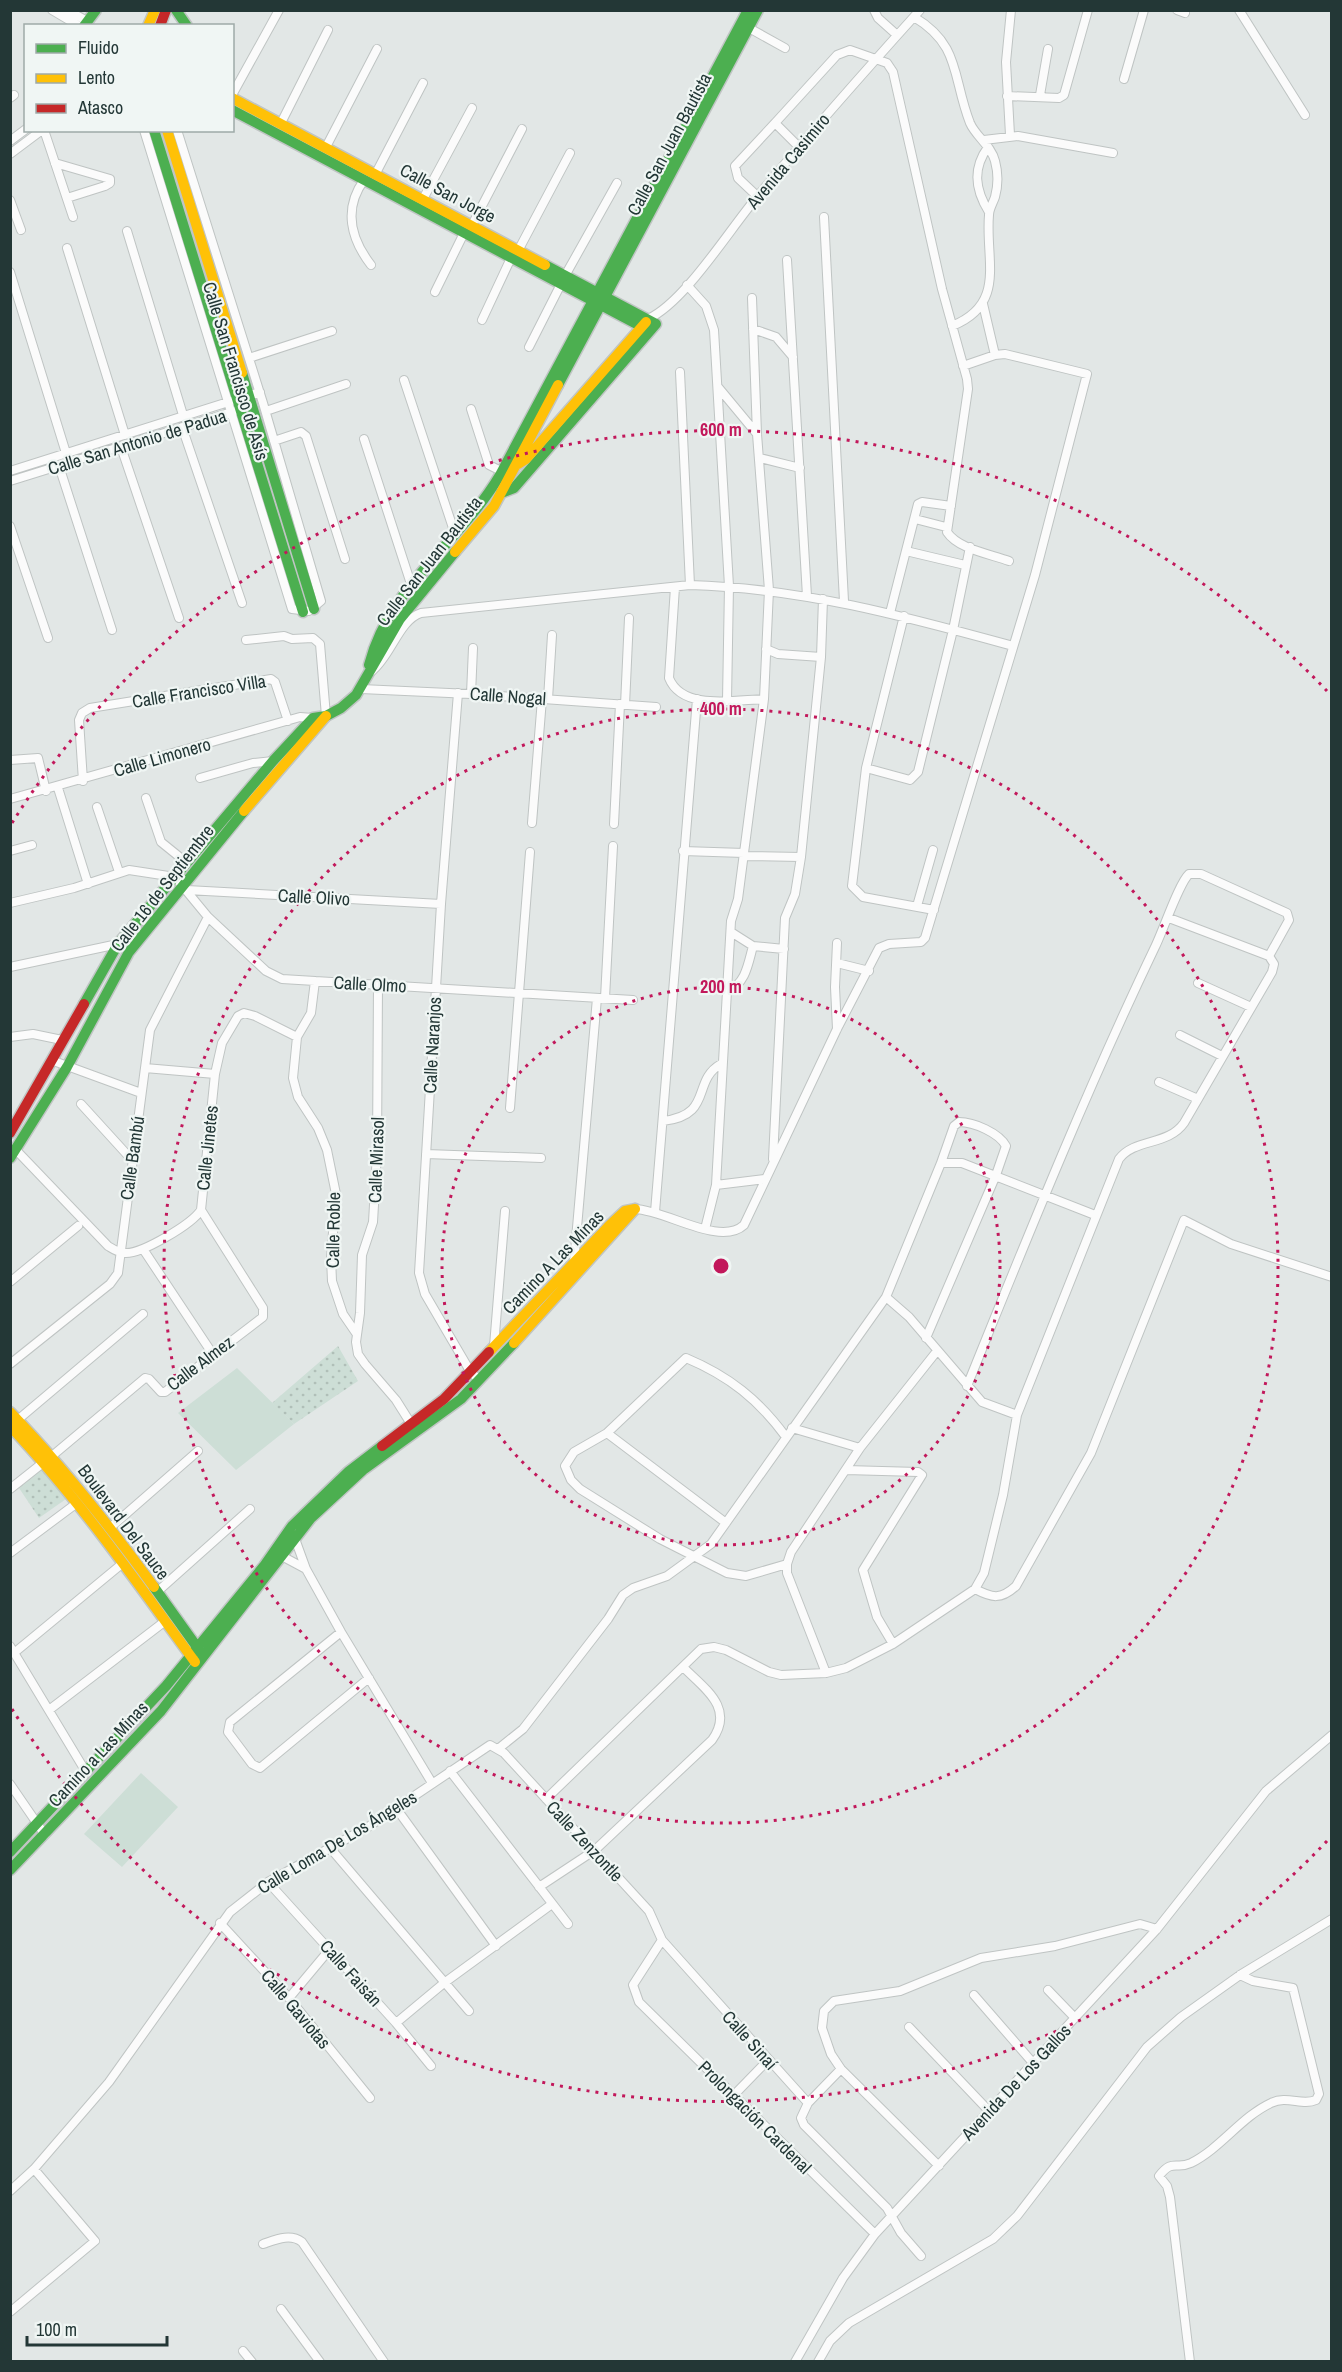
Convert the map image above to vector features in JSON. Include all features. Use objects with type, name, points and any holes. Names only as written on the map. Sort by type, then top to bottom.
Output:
[{"type":"main road","points":[[83,24],[96,10]]},
{"type":"main road","points":[[149,24],[155,10]]},
{"type":"main road","name":"Calle San Juan Bautista","points":[[367,675],[372,647],[384,622],[411,584],[496,492],[515,466],[747,10]]},
{"type":"main road","name":"Calle San Juan Bautista","points":[[367,675],[400,619],[486,517],[503,469],[600,299],[758,10]]},
{"type":"main road","points":[[177,11],[186,24]]},
{"type":"main road","name":"Calle San Jorge","points":[[234,97],[423,200],[468,229]]},
{"type":"main road","name":"Calle San Jorge","points":[[234,111],[364,180],[468,229],[600,299],[651,323]]},
{"type":"main road","name":"Calle San Francisco de Asís","points":[[155,132],[240,404],[309,610]]},
{"type":"main road","name":"Calle San Francisco de Asís","points":[[168,132],[240,404]]},
{"type":"main road","points":[[515,466],[526,459],[651,323]]},
{"type":"main road","points":[[496,492],[514,488],[651,323]]},
{"type":"main road","name":"Calle 16 de Septiembre","points":[[10,1133],[118,944],[181,884],[187,863],[273,761],[313,718],[326,716],[350,701],[361,689],[367,675]]},
{"type":"main road","name":"Calle 16 de Septiembre","points":[[13,1154],[67,1067],[129,952],[181,884],[285,763],[321,725],[326,716]]},
{"type":"main road","name":"Camino A Las Minas","points":[[413,1428],[448,1410],[479,1380],[571,1281],[625,1211],[635,1209]]},
{"type":"main road","name":"Camino A Las Minas","points":[[198,1657],[292,1534],[437,1406],[574,1264],[612,1230]]},
{"type":"main road","name":"Boulevard Del Sauce","points":[[12,1421],[111,1527],[157,1592],[198,1657]]},
{"type":"main road","name":"Boulevard Del Sauce","points":[[48,1459],[77,1503],[164,1622],[198,1657]]},
{"type":"main road","name":"Camino a Las Minas","points":[[10,1852],[198,1657]]},
{"type":"main road","name":"Camino a Las Minas","points":[[10,1870],[149,1724],[198,1657]]},
{"type":"street","points":[[52,10],[83,24]]},
{"type":"street","points":[[67,10],[83,24]]},
{"type":"street","points":[[234,92],[279,10]]},
{"type":"street","points":[[874,10],[878,18],[897,35]]},
{"type":"street","points":[[1010,135],[1006,96],[1006,43],[1011,10]]},
{"type":"street","points":[[1006,96],[1040,95],[1059,98],[1067,92],[1088,10]]},
{"type":"street","points":[[1124,79],[1143,10]]},
{"type":"street","points":[[1239,10],[1305,115]]},
{"type":"street","points":[[917,14],[943,39],[971,124],[986,144],[995,162],[996,194],[988,212]]},
{"type":"street","name":"Avenida Casimiro","points":[[651,323],[687,285],[757,196],[876,57],[917,14]]},
{"type":"street","points":[[749,28],[785,48]]},
{"type":"street","points":[[281,123],[328,30]]},
{"type":"street","points":[[326,147],[377,49]]},
{"type":"street","points":[[1040,95],[1048,49]]},
{"type":"street","points":[[757,196],[738,178],[735,166],[843,51],[849,50],[876,57],[887,63],[893,72],[968,389],[946,527],[952,538],[1009,561]]},
{"type":"street","points":[[376,174],[423,83]]},
{"type":"street","points":[[423,200],[472,108]]},
{"type":"street","points":[[775,123],[800,148]]},
{"type":"street","points":[[435,292],[522,129]]},
{"type":"street","points":[[10,141],[24,130]]},
{"type":"street","points":[[10,154],[40,132]]},
{"type":"street","points":[[44,132],[73,217]]},
{"type":"street","name":"Calle San Francisco de Asís","points":[[145,132],[240,404]]},
{"type":"street","name":"Calle San Francisco de Asís","points":[[178,132],[265,407],[321,601],[309,610]]},
{"type":"street","points":[[995,355],[983,304],[990,279],[988,212],[977,189],[978,166],[986,144],[1010,135],[1113,153]]},
{"type":"street","points":[[482,320],[570,153]]},
{"type":"street","points":[[55,163],[110,179],[110,183],[105,186],[67,198]]},
{"type":"street","points":[[364,180],[352,206],[351,227],[358,248],[371,265]]},
{"type":"street","points":[[529,347],[563,279],[616,183]]},
{"type":"street","points":[[10,201],[13,214],[21,230]]},
{"type":"street","points":[[824,217],[844,602]]},
{"type":"street","points":[[127,231],[183,416]]},
{"type":"street","points":[[67,248],[125,435]]},
{"type":"street","points":[[787,260],[807,596]]},
{"type":"street","points":[[10,272],[66,453]]},
{"type":"street","points":[[687,285],[709,312],[714,330],[729,586],[726,700]]},
{"type":"street","points":[[705,1229],[716,1185],[731,915],[738,899],[764,699],[769,590],[757,434],[752,298]]},
{"type":"street","points":[[952,326],[969,318],[983,304]]},
{"type":"street","points":[[753,329],[776,337],[793,357]]},
{"type":"street","points":[[249,358],[332,331]]},
{"type":"street","points":[[635,1209],[655,1212],[724,1233],[736,1232],[744,1225],[772,1163],[807,1098],[837,1029],[879,948],[884,945],[921,942],[925,938],[1035,575],[1087,374],[1005,354],[963,366]]},
{"type":"street","points":[[680,372],[690,585]]},
{"type":"street","points":[[404,380],[455,534]]},
{"type":"street","name":"Calle San Antonio de Padua","points":[[10,471],[183,416],[240,404],[265,407],[346,384]]},
{"type":"street","points":[[718,386],[757,434]]},
{"type":"street","name":"Calle San Antonio de Padua","points":[[10,481],[182,428],[240,404],[260,392]]},
{"type":"street","points":[[471,409],[489,465],[495,469],[515,466]]},
{"type":"street","points":[[182,428],[242,603]]},
{"type":"street","points":[[274,441],[302,432],[306,436],[345,559]]},
{"type":"street","points":[[364,439],[411,584]]},
{"type":"street","points":[[121,447],[179,618]]},
{"type":"street","points":[[760,458],[800,468]]},
{"type":"street","points":[[59,466],[112,630]]},
{"type":"street","points":[[890,612],[919,502],[951,506]]},
{"type":"street","points":[[915,519],[946,527]]},
{"type":"street","points":[[10,526],[48,638]]},
{"type":"street","points":[[866,768],[910,780],[918,772],[953,630],[970,547]]},
{"type":"street","points":[[906,551],[965,565]]},
{"type":"street","points":[[367,675],[382,663],[407,621],[421,614],[690,585],[769,590],[844,602],[890,612],[1013,646]]},
{"type":"street","points":[[675,587],[669,678],[676,690],[697,699],[764,699]]},
{"type":"street","points":[[772,1163],[785,918],[795,894],[801,856],[820,657],[823,599]]},
{"type":"street","points":[[904,616],[866,768],[852,886],[863,897],[934,910]]},
{"type":"street","points":[[614,824],[629,618]]},
{"type":"street","points":[[532,823],[552,635]]},
{"type":"street","points":[[246,640],[284,636],[292,639],[313,638],[320,644],[326,716]]},
{"type":"street","points":[[471,694],[474,648]]},
{"type":"street","points":[[766,649],[778,654],[820,657]]},
{"type":"street","name":"Calle Francisco Villa","points":[[82,781],[79,720],[82,713],[90,708],[269,678],[275,682],[288,721]]},
{"type":"street","name":"Calle Nogal","points":[[361,689],[458,693],[656,707]]},
{"type":"street","name":"Calle Naranjos","points":[[458,693],[435,987],[420,1280],[470,1371],[479,1380]]},
{"type":"street","points":[[655,1212],[697,699]]},
{"type":"street","name":"Calle Limonero","points":[[10,799],[58,788],[300,717],[313,718]]},
{"type":"street","points":[[10,760],[38,758],[46,791]]},
{"type":"street","points":[[200,778],[260,761],[273,761]]},
{"type":"street","points":[[58,788],[88,884]]},
{"type":"street","points":[[146,798],[161,842],[187,863]]},
{"type":"street","points":[[10,903],[88,884],[119,872],[97,807]]},
{"type":"street","points":[[10,851],[32,845]]},
{"type":"street","points":[[571,1281],[601,998],[613,846]]},
{"type":"street","points":[[916,906],[933,850]]},
{"type":"street","points":[[683,851],[801,856]]},
{"type":"street","points":[[510,1108],[531,852]]},
{"type":"street","name":"Calle Olivo","points":[[119,872],[138,870],[181,884],[441,904]]},
{"type":"street","points":[[967,1386],[1103,1058],[1169,918],[1184,879],[1189,874],[1201,874],[1289,915],[1288,923],[1269,956]]},
{"type":"street","name":"Calle Olmo","points":[[181,884],[208,917],[271,975],[282,979],[633,1000]]},
{"type":"street","name":"Calle Bambú","points":[[10,1364],[110,1284],[118,1273],[150,1030],[208,917]]},
{"type":"street","points":[[546,1799],[683,1667],[695,1652],[714,1647],[781,1675],[826,1672],[846,1668],[893,1644],[975,1589],[984,1573],[1017,1414],[1121,1155],[1176,1133],[1274,968],[1269,956],[1169,918]]},
{"type":"street","points":[[731,932],[753,946],[784,949]]},
{"type":"street","points":[[10,967],[118,944]]},
{"type":"street","points":[[837,944],[837,1029]]},
{"type":"street","points":[[728,991],[740,983],[753,946]]},
{"type":"street","points":[[837,963],[869,971]]},
{"type":"street","name":"Calle Roble","points":[[315,981],[311,1013],[297,1037],[295,1087],[324,1140],[335,1184],[336,1220],[331,1258],[333,1281],[343,1314],[356,1333],[358,1354],[396,1400],[413,1428]]},
{"type":"street","points":[[1198,983],[1251,1007]]},
{"type":"street","name":"Calle Mirasol","points":[[356,1333],[360,1313],[362,1255],[373,1222],[377,1153],[378,984]]},
{"type":"street","name":"Calle Jinetes","points":[[265,1311],[201,1210],[215,1074],[222,1043],[238,1016],[255,1016],[297,1037]]},
{"type":"street","points":[[10,1037],[33,1034],[62,1040]]},
{"type":"street","points":[[1180,1035],[1222,1056]]},
{"type":"street","points":[[51,1060],[141,1093]]},
{"type":"street","points":[[663,1121],[682,1118],[696,1106],[710,1073],[721,1064]]},
{"type":"street","points":[[144,1068],[215,1074]]},
{"type":"street","points":[[1159,1082],[1198,1099]]},
{"type":"street","points":[[81,1104],[132,1160]]},
{"type":"street","points":[[498,1749],[523,1729],[608,1619],[619,1599],[633,1588],[667,1576],[711,1545],[886,1297],[954,1126],[960,1122],[969,1122],[1005,1143],[1005,1149],[926,1338]]},
{"type":"street","points":[[13,1154],[108,1246],[120,1253],[143,1249],[193,1219],[201,1210]]},
{"type":"street","points":[[426,1154],[541,1158]]},
{"type":"street","points":[[941,1163],[962,1163],[1095,1215]]},
{"type":"street","points":[[716,1185],[765,1179]]},
{"type":"street","points":[[494,1348],[505,1211]]},
{"type":"street","points":[[975,1589],[996,1598],[1003,1597],[1016,1586],[1090,1453],[1184,1220],[1231,1244],[1332,1277]]},
{"type":"street","points":[[10,1282],[78,1226]]},
{"type":"street","points":[[143,1249],[212,1353]]},
{"type":"street","points":[[886,1297],[909,1317],[982,1402],[1017,1414]]},
{"type":"street","name":"Calle Almez","points":[[10,1490],[146,1377],[164,1392],[212,1353],[263,1317],[265,1311]]},
{"type":"street","points":[[12,1421],[143,1314]]},
{"type":"street","points":[[826,1672],[787,1573],[791,1552],[860,1448],[937,1351]]},
{"type":"street","points":[[786,1437],[767,1410],[737,1384],[686,1358],[607,1433],[586,1443],[570,1456],[565,1466],[571,1480],[580,1489],[660,1539],[727,1573],[741,1576],[787,1564]]},
{"type":"street","points":[[792,1428],[860,1448]]},
{"type":"street","points":[[607,1433],[726,1523]]},
{"type":"street","points":[[111,1527],[198,1451]]},
{"type":"street","points":[[846,1470],[918,1472],[922,1475],[862,1570],[877,1617],[893,1644]]},
{"type":"street","points":[[10,1553],[77,1503]]},
{"type":"street","points":[[157,1592],[250,1509]]},
{"type":"street","points":[[292,1534],[306,1569],[341,1632],[432,1783]]},
{"type":"street","points":[[278,1554],[306,1569]]},
{"type":"street","points":[[86,1772],[12,1650],[123,1563]]},
{"type":"street","points":[[49,1710],[164,1622]]},
{"type":"street","points":[[341,1632],[230,1722],[228,1732],[252,1764],[260,1768],[369,1678]]},
{"type":"street","points":[[539,1887],[595,1850],[712,1740],[721,1727],[722,1719],[714,1698],[683,1667]]},
{"type":"street","name":"Avenida De Los Gallos","points":[[795,2361],[843,2278],[892,2215],[1157,1929],[1266,1791],[1332,1735]]},
{"type":"street","name":"Calle Loma De Los Ángeles","points":[[10,2191],[34,2169],[109,2082],[220,1923],[240,1902],[268,1882],[331,1849],[490,1745],[498,1749]]},
{"type":"street","name":"Calle Zenzontle","points":[[498,1749],[595,1850],[649,1911],[662,1940]]},
{"type":"street","points":[[450,1771],[568,1924]]},
{"type":"street","points":[[10,1784],[45,1834]]},
{"type":"street","points":[[396,1808],[496,1946]]},
{"type":"street","points":[[331,1849],[469,2011]]},
{"type":"street","name":"Calle Faisán","points":[[268,1882],[396,2023],[431,2066]]},
{"type":"street","points":[[396,2023],[444,1983],[552,1904]]},
{"type":"street","points":[[818,2361],[830,2341],[849,2322],[993,2238],[1009,2224],[1081,2136],[1147,2047],[1181,2017],[1240,1975],[1332,1919]]},
{"type":"street","name":"Calle Gaviotas","points":[[220,1923],[289,1998],[370,2098]]},
{"type":"street","points":[[939,2166],[841,2069],[831,2054],[822,2028],[824,2011],[834,2001],[900,1991],[981,1958],[1055,1946],[1140,1924],[1157,1929]]},
{"type":"street","name":"Prolongación Cardenal","points":[[662,1940],[633,1985],[637,1998],[875,2235]]},
{"type":"street","name":"Calle Sinaí","points":[[662,1940],[808,2103]]},
{"type":"street","points":[[289,1998],[330,1949]]},
{"type":"street","points":[[1190,2361],[1170,2197],[1159,2176],[1166,2167],[1174,2163],[1191,2163],[1270,2103],[1292,2098],[1309,2103],[1316,2100],[1319,2094],[1293,1988],[1240,1975]]},
{"type":"street","points":[[1048,1990],[1075,2018]]},
{"type":"street","points":[[974,1995],[1033,2063]]},
{"type":"street","points":[[909,2027],[989,2110]]},
{"type":"street","points":[[733,2096],[768,2060]]},
{"type":"street","points":[[841,2069],[802,2112],[804,2125],[892,2215],[901,2233],[921,2256]]},
{"type":"street","points":[[10,2312],[95,2241],[34,2169]]},
{"type":"street","points":[[263,2244],[285,2238],[293,2238],[302,2242],[384,2361]]},
{"type":"street","points":[[281,2309],[320,2361]]},
{"type":"street","points":[[243,2351],[252,2361]]},
{"type":"shaded area","points":[[338,1346],[358,1381],[294,1424],[272,1403]]},
{"type":"shaded area","points":[[237,1368],[294,1424],[236,1470],[178,1413]]},
{"type":"shaded area","points":[[45,1465],[66,1499],[39,1518],[19,1488]]},
{"type":"shaded area","points":[[141,1773],[178,1807],[122,1867],[84,1834]]},
{"type":"traffic: fast","points":[[86,24],[96,10]]},
{"type":"traffic: fast","points":[[176,10],[186,24]]},
{"type":"traffic: fast","points":[[369,665],[379,637],[392,612],[409,588],[484,499],[500,475],[748,10]]},
{"type":"traffic: fast","points":[[558,385],[758,10]]},
{"type":"traffic: fast","points":[[234,111],[650,331]]},
{"type":"traffic: fast","points":[[155,132],[303,612]]},
{"type":"traffic: fast","points":[[501,493],[514,488],[656,324],[545,265]]},
{"type":"traffic: fast","points":[[242,373],[314,609]]},
{"type":"traffic: fast","points":[[84,1004],[118,944],[273,761],[313,718],[326,716],[341,708],[356,695],[400,619],[455,552]]},
{"type":"traffic: fast","points":[[10,1158],[67,1067],[129,952],[244,811]]},
{"type":"traffic: fast","points":[[10,1870],[161,1711],[311,1518],[363,1470],[461,1399],[514,1343]]},
{"type":"traffic: fast","points":[[10,1852],[166,1686],[264,1566],[292,1526],[348,1472],[382,1446]]},
{"type":"traffic: fast","points":[[154,1587],[202,1654]]},
{"type":"traffic: slow","points":[[149,24],[155,10]]},
{"type":"traffic: slow","points":[[234,99],[545,265]]},
{"type":"traffic: slow","points":[[168,132],[242,373]]},
{"type":"traffic: slow","points":[[518,464],[526,459],[646,322]]},
{"type":"traffic: slow","points":[[455,552],[494,506],[558,385]]},
{"type":"traffic: slow","points":[[244,811],[326,716]]},
{"type":"traffic: slow","points":[[489,1352],[609,1226],[625,1211],[635,1209]]},
{"type":"traffic: slow","points":[[514,1343],[635,1209]]},
{"type":"traffic: slow","points":[[10,1412],[85,1497],[154,1587]]},
{"type":"traffic: slow","points":[[10,1426],[83,1511],[195,1662]]},
{"type":"traffic: jam","points":[[161,24],[166,10]]},
{"type":"traffic: jam","points":[[10,1133],[84,1004]]},
{"type":"traffic: jam","points":[[382,1446],[444,1399],[489,1352]]}]
